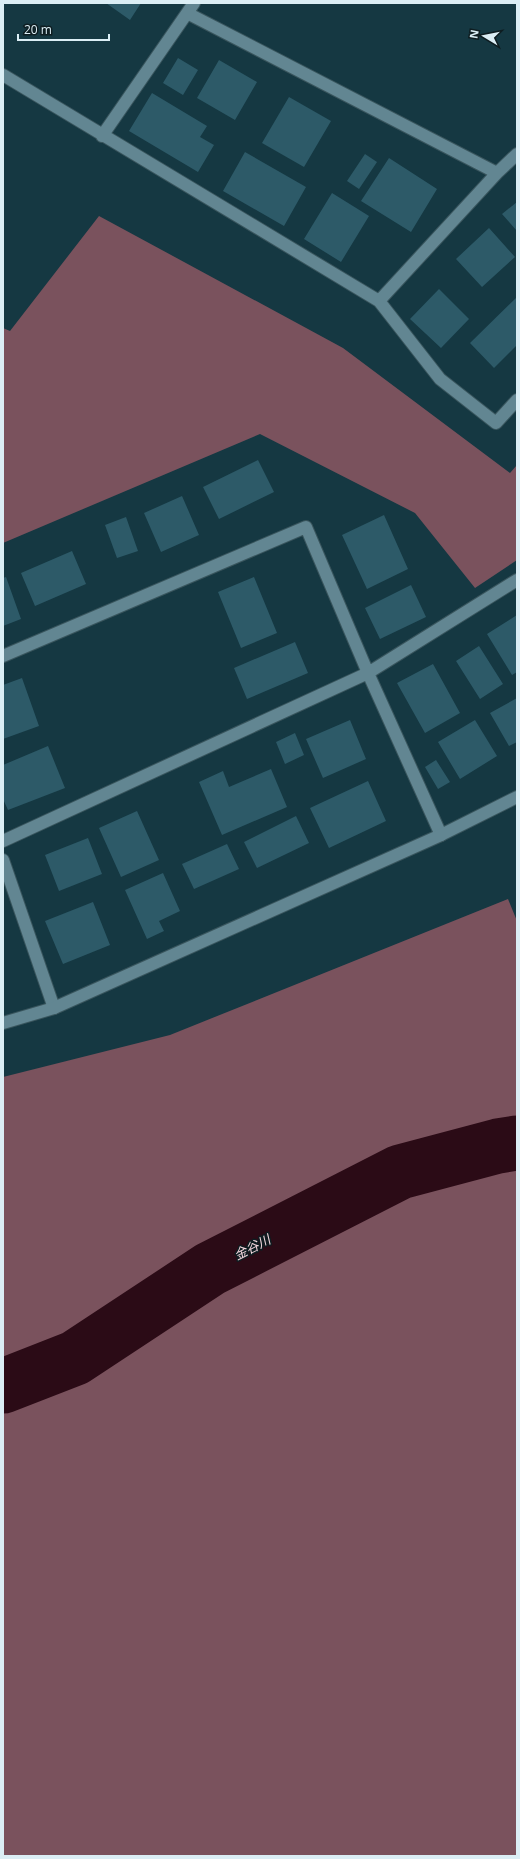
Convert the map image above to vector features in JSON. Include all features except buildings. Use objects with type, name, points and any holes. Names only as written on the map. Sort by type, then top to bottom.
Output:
[{"type":"street","points":[[102,136],[194,3]]},
{"type":"street","points":[[186,13],[497,173]]},
{"type":"street","points":[[3,75],[102,136],[379,301],[440,379],[496,423],[517,400]]},
{"type":"street","points":[[379,301],[497,173],[517,154]]},
{"type":"street","points":[[3,656],[306,527],[368,673],[441,835]]},
{"type":"street","points":[[3,841],[368,673],[517,580]]},
{"type":"street","points":[[3,1023],[54,1008],[441,835],[517,797]]},
{"type":"street","points":[[3,860],[54,1008]]},
{"type":"shaded area","points":[[99,216],[343,348],[510,473],[517,465],[517,560],[475,588],[415,513],[260,434],[3,543],[3,328],[10,331]]},
{"type":"shaded area","points":[[508,899],[517,921],[517,1856],[3,1856],[3,1077],[170,1035]]},
{"type":"waterway","name":"金谷川","points":[[3,1386],[75,1358],[210,1269],[400,1172],[498,1146],[517,1143]]}]
